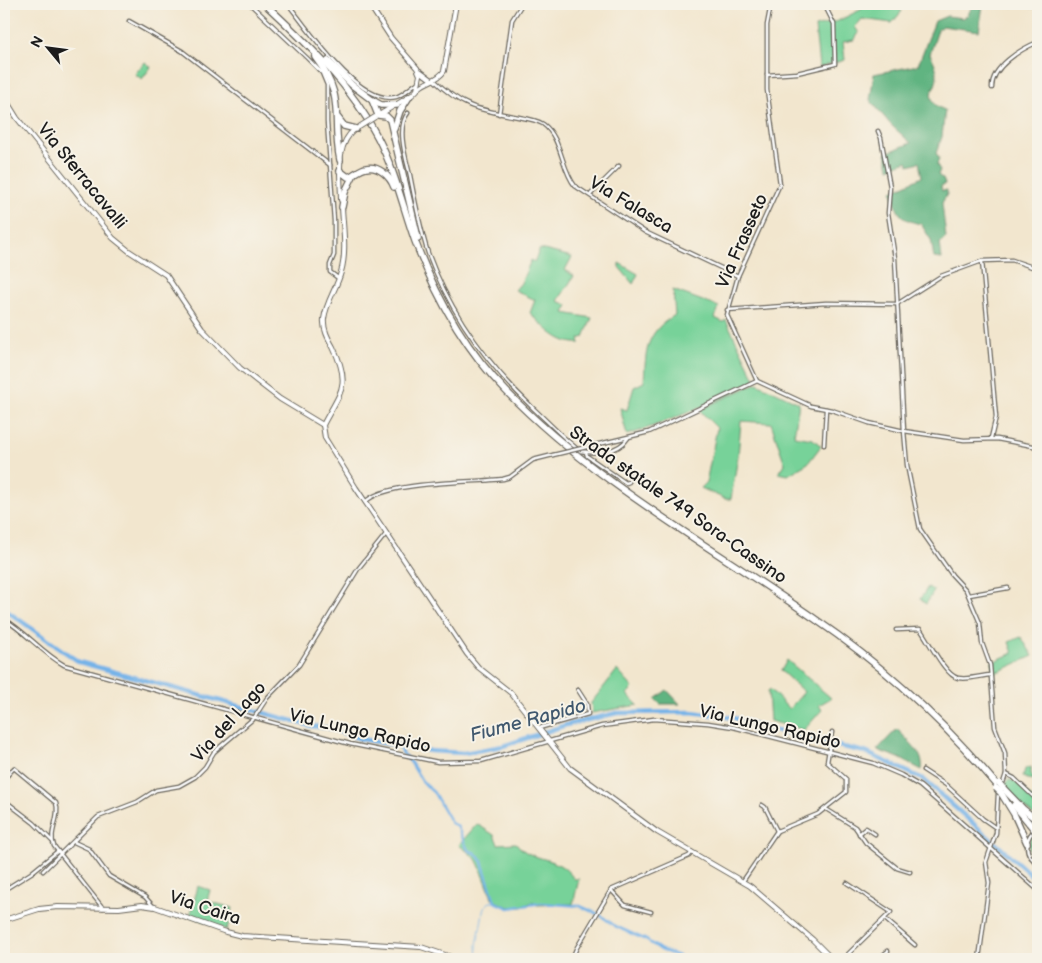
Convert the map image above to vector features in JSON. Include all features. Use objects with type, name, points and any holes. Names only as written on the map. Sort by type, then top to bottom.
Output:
[{"type":"highway","name":"Strada statale 749 Sora-Cassino","points":[[265,4],[327,65],[363,112],[389,162],[416,242],[448,315],[476,357],[507,392],[552,434],[607,478],[815,618],[883,670],[940,722],[988,774],[1038,834]]},
{"type":"highway","points":[[286,24],[307,40],[352,85],[372,100],[381,105],[396,104]]},
{"type":"highway","points":[[286,24],[326,73],[335,94],[340,160]]},
{"type":"highway","points":[[394,129],[400,111],[409,97]]},
{"type":"highway","points":[[372,100],[376,116],[388,118],[394,129],[398,159],[428,273]]},
{"type":"highway","points":[[338,118],[344,126],[357,128]]},
{"type":"highway","points":[[340,171],[348,177],[372,167],[379,169],[387,175],[393,183],[416,242]]},
{"type":"highway","points":[[342,207],[345,192],[353,176]]},
{"type":"highway","points":[[1000,788],[1038,821]]},
{"type":"highway","points":[[1000,788],[1027,843]]},
{"type":"main road","points":[[369,4],[398,47],[417,68],[433,80]]},
{"type":"main road","points":[[456,4],[446,66],[442,74],[409,97],[357,128],[345,141],[340,160],[343,260],[339,278],[328,303],[324,325],[340,364],[342,378],[337,403],[323,425],[325,438],[386,534],[473,662],[511,693],[570,768],[657,832],[743,881],[807,934],[832,959]]},
{"type":"main road","points":[[417,68],[420,81],[417,90]]},
{"type":"main road","points":[[420,81],[425,79],[433,80]]},
{"type":"main road","name":"Via Sferracavalli","points":[[4,96],[17,118],[112,238],[128,251],[166,275],[202,330],[240,368],[280,399],[323,425]]},
{"type":"main road","name":"Via Caira","points":[[4,920],[58,907],[102,908],[142,905],[153,906],[242,936],[420,947],[457,959]]},
{"type":"street","points":[[250,4],[322,74],[327,85],[334,249],[330,272],[339,278]]},
{"type":"street","points":[[288,4],[335,63],[364,88],[378,95],[396,96],[420,81]]},
{"type":"street","points":[[499,114],[512,20],[522,4]]},
{"type":"street","name":"Via Frasseto","points":[[757,381],[728,323],[727,310],[738,276],[780,184],[766,75],[767,25],[771,4]]},
{"type":"street","points":[[766,75],[797,73],[835,64],[834,24],[824,4]]},
{"type":"street","points":[[129,21],[182,50],[330,165]]},
{"type":"street","points":[[992,88],[993,76],[1000,68],[1026,47],[1038,42]]},
{"type":"street","name":"Via Falasca","points":[[433,80],[447,94],[461,103],[543,124],[556,142],[570,179],[575,186],[591,194],[645,232],[738,276]]},
{"type":"street","points":[[408,113],[403,120],[405,155],[422,231],[449,301],[478,345],[498,373],[548,424],[580,451],[610,451],[625,442],[629,437]]},
{"type":"street","points":[[878,131],[890,186],[888,213],[895,258],[904,431],[907,466],[917,505],[918,524],[923,536],[969,595],[973,610],[980,624],[990,675],[995,727],[1005,753],[1006,774],[997,798],[995,836],[986,862],[989,883],[978,959]]},
{"type":"street","points":[[591,194],[619,166]]},
{"type":"street","points":[[727,310],[826,304],[897,304],[941,276],[982,261],[1012,260],[1038,269]]},
{"type":"street","points":[[982,261],[996,416],[991,438]]},
{"type":"street","points":[[365,502],[371,497],[409,487],[510,477],[533,460],[650,432],[757,381],[811,406],[869,423],[904,431],[958,439],[991,438],[1038,447]]},
{"type":"street","points":[[824,445],[826,409]]},
{"type":"street","points":[[586,452],[587,456],[626,483],[629,482],[631,474]]},
{"type":"street","name":"Via del Lago","points":[[43,871],[91,823],[103,814],[137,802],[156,790],[188,783],[205,767],[214,752],[255,716],[299,665],[358,569],[386,534]]},
{"type":"street","points":[[969,595],[1008,588]]},
{"type":"street","name":"Via Lungo Rapido","points":[[4,619],[64,665],[410,758],[455,763],[481,760],[602,726],[654,719],[733,727],[828,751],[873,763],[920,786],[1038,890]]},
{"type":"street","points":[[896,630],[920,628],[945,668],[953,676],[959,678],[990,675]]},
{"type":"street","points":[[540,729],[588,714],[587,704],[578,690]]},
{"type":"street","points":[[743,881],[777,831],[818,814],[846,792],[847,782],[845,777],[826,762],[832,732]]},
{"type":"street","points":[[4,779],[14,768],[56,803],[57,814],[52,841]]},
{"type":"street","points":[[923,770],[946,785],[988,824],[996,828]]},
{"type":"street","points":[[1006,774],[1014,778],[1038,801]]},
{"type":"street","points":[[4,800],[34,823],[52,841],[102,908]]},
{"type":"street","points":[[762,805],[765,807],[777,831]]},
{"type":"street","points":[[826,809],[854,826],[866,843],[897,868],[910,872]]},
{"type":"street","points":[[859,834],[866,828],[875,834]]},
{"type":"street","points":[[1038,828],[1030,835],[1027,843],[1031,858],[1038,863]]},
{"type":"street","points":[[74,842],[89,849],[109,876],[145,897],[153,906]]},
{"type":"street","points":[[4,890],[31,873],[58,851]]},
{"type":"street","points":[[572,959],[611,890],[690,856],[692,852]]},
{"type":"street","points":[[843,959],[891,912],[847,883]]},
{"type":"street","points":[[611,890],[625,905],[651,912]]},
{"type":"street","points":[[885,918],[915,945]]},
{"type":"street","points":[[878,959],[888,951]]},
{"type":"green space","points":[[861,4],[891,4],[902,11],[892,23],[862,19],[855,27],[859,33],[854,40],[843,42],[845,60],[819,67],[815,27],[838,21],[862,9]]},
{"type":"green space","points":[[973,4],[1038,4],[1038,8],[983,5],[979,31],[942,26],[938,30],[930,54],[937,74],[936,83],[931,93],[935,104],[945,110],[942,137],[936,153],[939,158],[937,165],[940,170],[938,175],[945,184],[941,186],[942,191],[947,190],[947,194],[942,203],[946,238],[940,243],[942,259],[934,258],[931,240],[921,224],[908,220],[900,214],[892,191],[922,177],[919,162],[909,165],[907,161],[889,168],[886,153],[911,143],[891,125],[870,100],[874,74],[918,65],[935,21],[947,16],[963,18],[968,15]]},
{"type":"green space","points":[[145,62],[151,67],[142,79],[135,74]]},
{"type":"green space","points":[[540,249],[572,257],[565,270],[574,276],[558,301],[568,305],[564,313],[592,318],[584,337],[579,339],[580,343],[565,341],[552,334],[530,313],[535,300],[515,290],[521,283],[531,260],[534,262]]},
{"type":"green space","points":[[619,263],[638,274],[633,284],[619,267]]},
{"type":"green space","points":[[673,290],[719,307],[715,318],[723,322],[726,320],[755,379],[748,385],[716,401],[627,435],[620,408],[627,410],[634,387],[644,382],[645,361],[649,343],[653,336],[665,322],[675,315]]},
{"type":"green space","points":[[757,383],[799,403],[794,436],[813,439],[821,446],[808,463],[788,475],[779,473],[785,464],[771,423],[741,421],[731,499],[725,499],[701,488],[706,483],[717,428],[699,410]]},
{"type":"green space","points":[[928,587],[934,591],[926,604],[920,599]]},
{"type":"green space","points":[[1021,637],[1033,656],[993,674],[992,662],[1013,653],[1009,642]]},
{"type":"green space","points":[[787,660],[831,698],[819,705],[822,710],[804,730],[770,721],[768,691],[770,689],[789,709],[804,692],[781,671]]},
{"type":"green space","points":[[617,670],[633,688],[627,694],[638,705],[592,713],[591,703]]},
{"type":"green space","points":[[667,690],[680,704],[660,704],[655,699]]},
{"type":"green space","points":[[897,729],[918,752],[921,758],[922,770],[899,758],[877,750]]},
{"type":"green space","points":[[1031,767],[1031,774],[1036,780],[1027,779],[1023,776],[1025,769]]},
{"type":"green space","points":[[1008,780],[1015,781],[1038,804],[1038,819],[1023,807],[1004,786]]},
{"type":"green space","points":[[477,824],[494,835],[498,844],[516,843],[529,854],[560,865],[574,879],[579,879],[573,904],[537,905],[532,902],[517,908],[507,906],[492,899],[477,860],[459,845]]},
{"type":"green space","points":[[1038,830],[1038,861],[1031,854],[1029,846],[1031,837]]},
{"type":"green space","points":[[198,886],[210,890],[207,901],[233,908],[227,930],[190,916]]},
{"type":"waterway","name":"Fiume Rapido","points":[[4,609],[79,662],[311,726],[329,728],[361,739],[431,751],[464,753],[503,746],[566,725],[617,713],[692,712],[734,718],[803,738],[865,752],[923,779],[1038,881]]},
{"type":"waterway","points":[[396,745],[411,763],[422,781],[434,793],[451,823],[457,826],[468,850],[475,853],[481,859],[495,902],[509,908],[541,903],[580,906],[600,915],[615,926],[646,940],[661,950],[687,959]]},
{"type":"waterway","points":[[478,959],[477,945],[484,907],[490,902],[495,902]]}]
